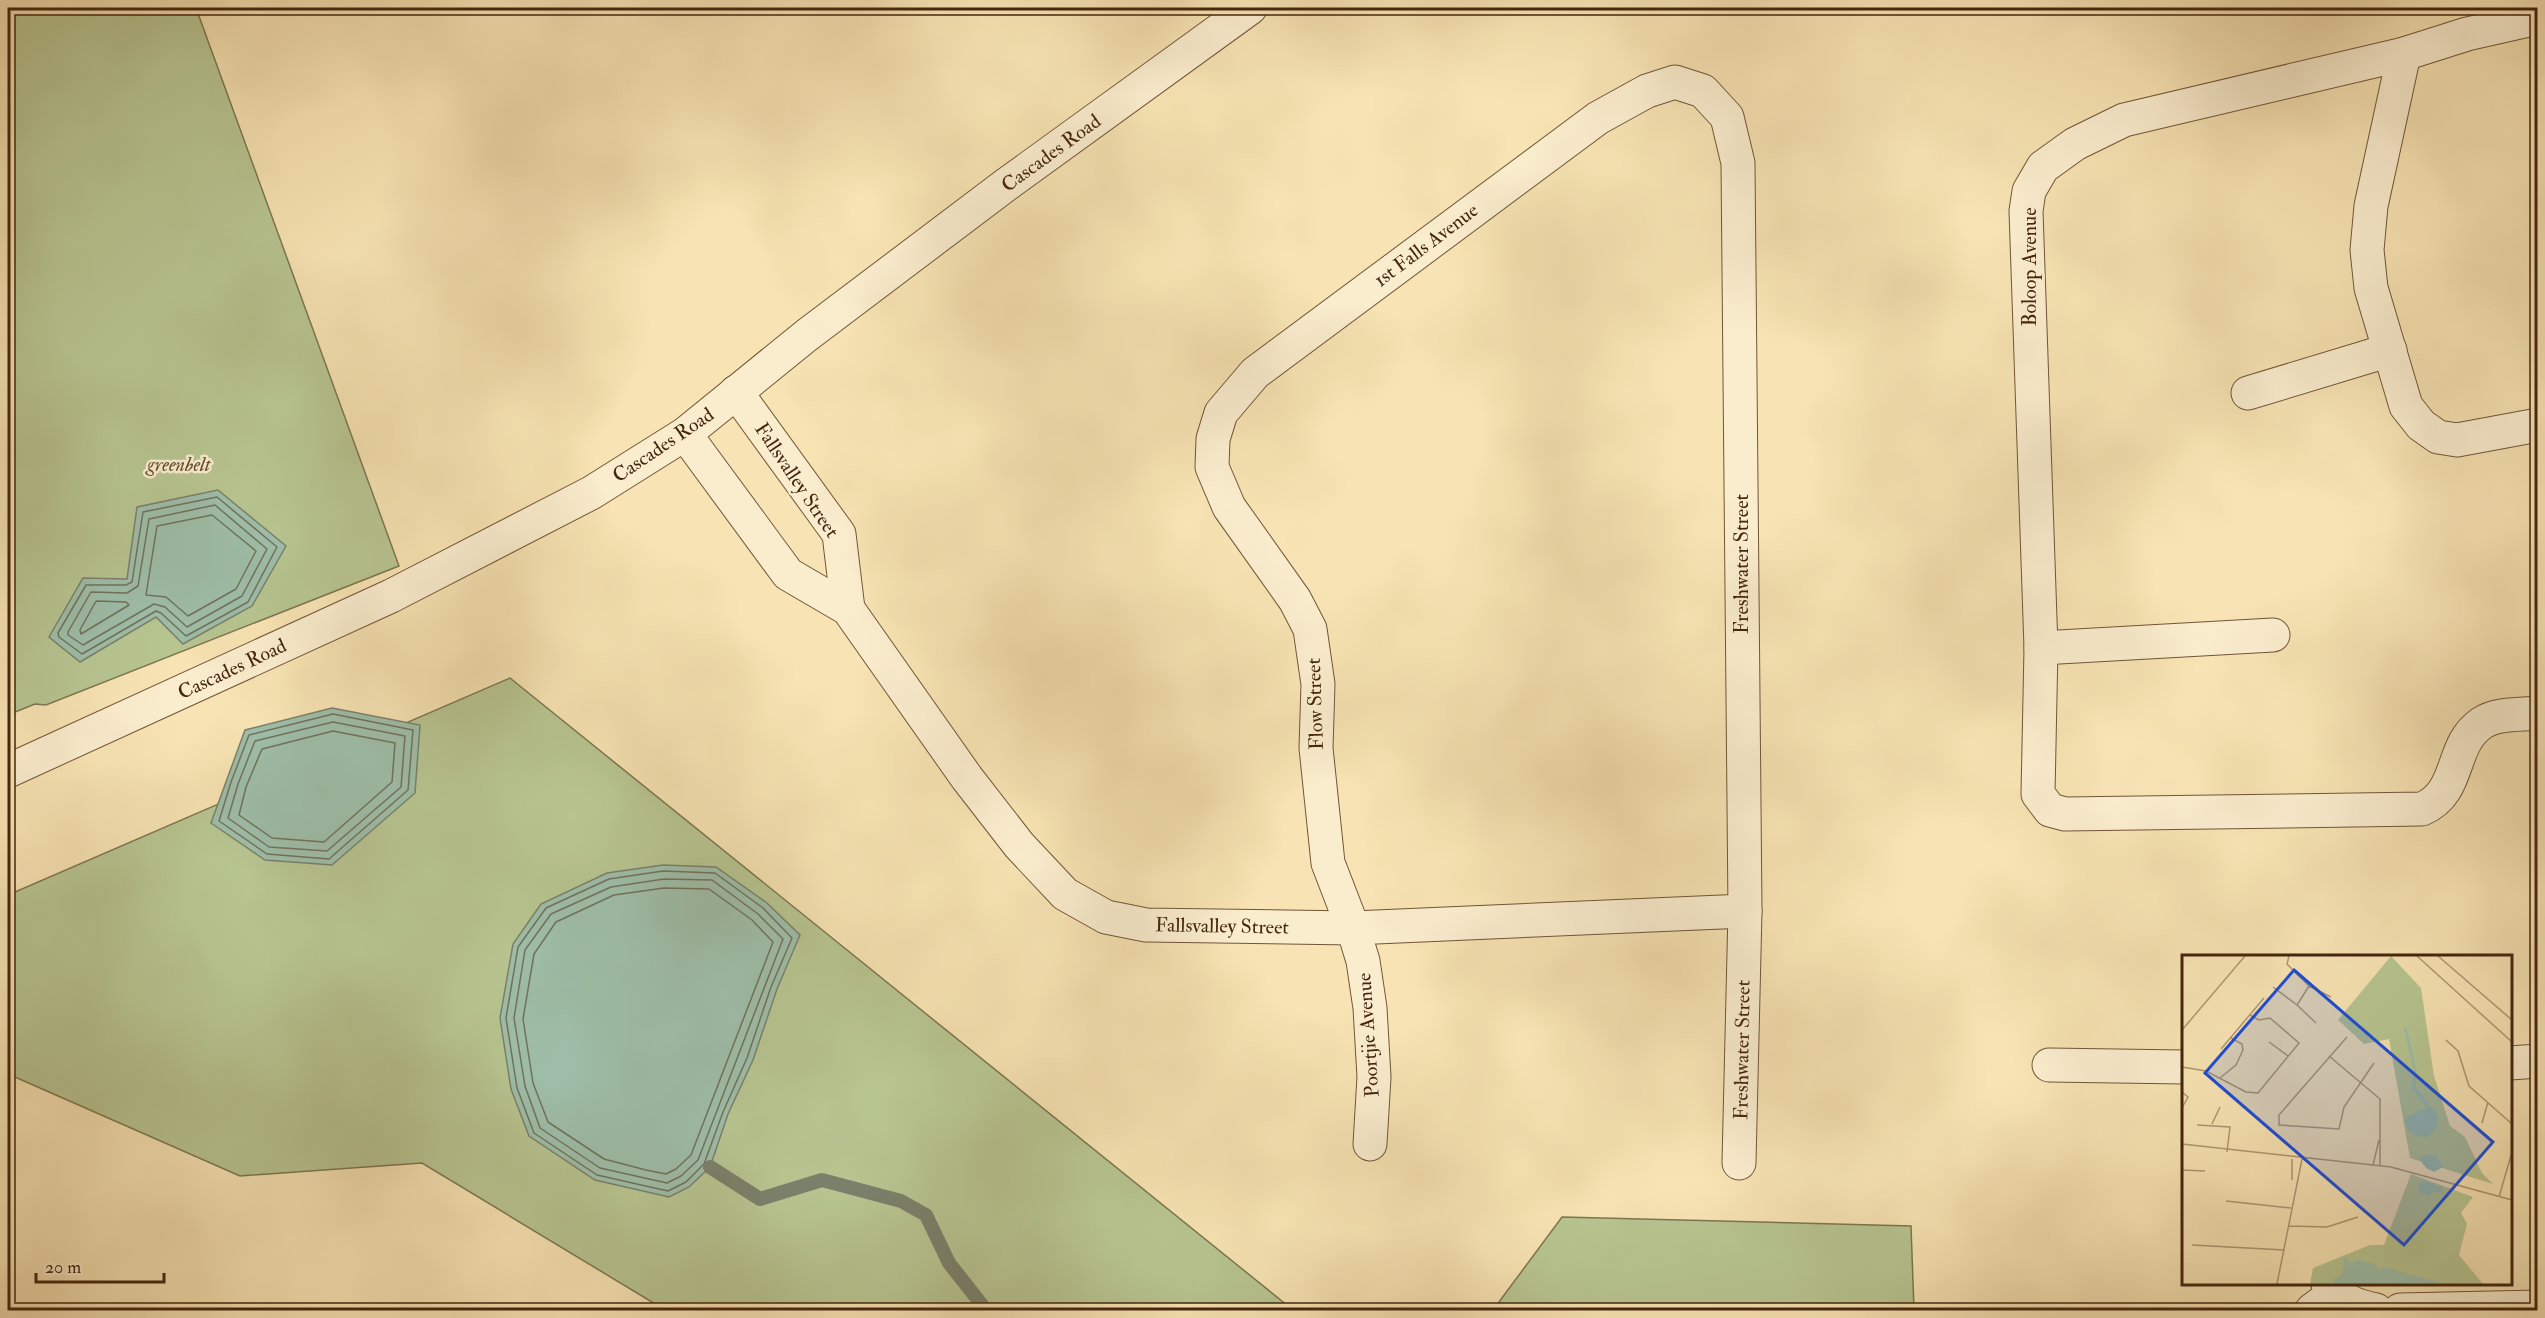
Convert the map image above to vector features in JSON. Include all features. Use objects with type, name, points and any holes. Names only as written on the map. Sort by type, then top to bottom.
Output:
[{"type":"street","name":"Cascades Road","points":[[8,771],[391,596],[591,494],[685,434],[807,335],[1007,184],[1250,8]]},
{"type":"street","name":"Boloop Avenue","points":[[2538,18],[2467,34],[2404,54],[2124,120],[2075,144],[2043,167],[2029,191],[2026,211],[2041,648],[2038,794],[2050,810],[2065,814],[2422,809],[2434,804],[2443,795],[2462,748],[2473,731],[2483,722],[2495,718],[2538,713]]},
{"type":"street","points":[[2404,54],[2371,206],[2367,250],[2372,288],[2406,406],[2421,425],[2438,437],[2457,440],[2538,425]]},
{"type":"street","name":"Freshwater Street","points":[[1598,118],[1647,91],[1675,82],[1703,91],[1726,117],[1738,163],[1745,911],[1739,1163]]},
{"type":"street","name":"1st Falls Avenue","points":[[1255,373],[1598,118]]},
{"type":"street","points":[[2248,393],[2390,350]]},
{"type":"street","name":"Flow Street","points":[[1255,373],[1221,413],[1213,439],[1212,467],[1229,507],[1295,600],[1310,629],[1318,684],[1316,748],[1328,863],[1353,928]]},
{"type":"street","name":"Fallsvalley Street","points":[[736,392],[839,534],[848,609]]},
{"type":"street","name":"Fallsvalley Street","points":[[685,434],[788,574],[848,609],[967,778],[1019,845],[1065,894],[1106,917],[1146,925],[1353,928],[1745,911]]},
{"type":"street","points":[[2041,648],[2273,635]]},
{"type":"street","name":"Poortjie Avenue","points":[[1353,928],[1363,961],[1370,1008],[1374,1077],[1370,1144]]},
{"type":"street","points":[[2512,1063],[2538,1061]]},
{"type":"street","points":[[2049,1065],[2182,1067]]},
{"type":"street","points":[[2325,1296],[2376,1311]]},
{"type":"street","points":[[2400,1311],[2538,1307]]},
{"type":"green space","name":"greenbelt","points":[[8,8],[196,8],[399,566],[46,705],[35,704],[8,715]]},
{"type":"green space","points":[[510,678],[1293,1310],[665,1310],[422,1163],[240,1176],[8,1074],[8,895]]},
{"type":"green space","points":[[1562,1217],[1911,1226],[1914,1310],[1493,1310]]},
{"type":"water","points":[[218,490],[286,546],[252,606],[183,644],[156,617],[80,662],[49,637],[83,578],[127,579],[137,507]]},
{"type":"water","points":[[332,708],[420,725],[415,793],[332,865],[265,860],[211,823],[245,730]]},
{"type":"water","points":[[663,865],[716,867],[767,903],[800,935],[777,989],[753,1060],[728,1114],[710,1167],[689,1187],[669,1197],[595,1180],[529,1136],[511,1089],[500,1018],[513,944],[541,904],[607,873]]},
{"type":"waterway","points":[[710,1167],[760,1199],[822,1180],[901,1201],[926,1215],[949,1263],[986,1310]]}]
